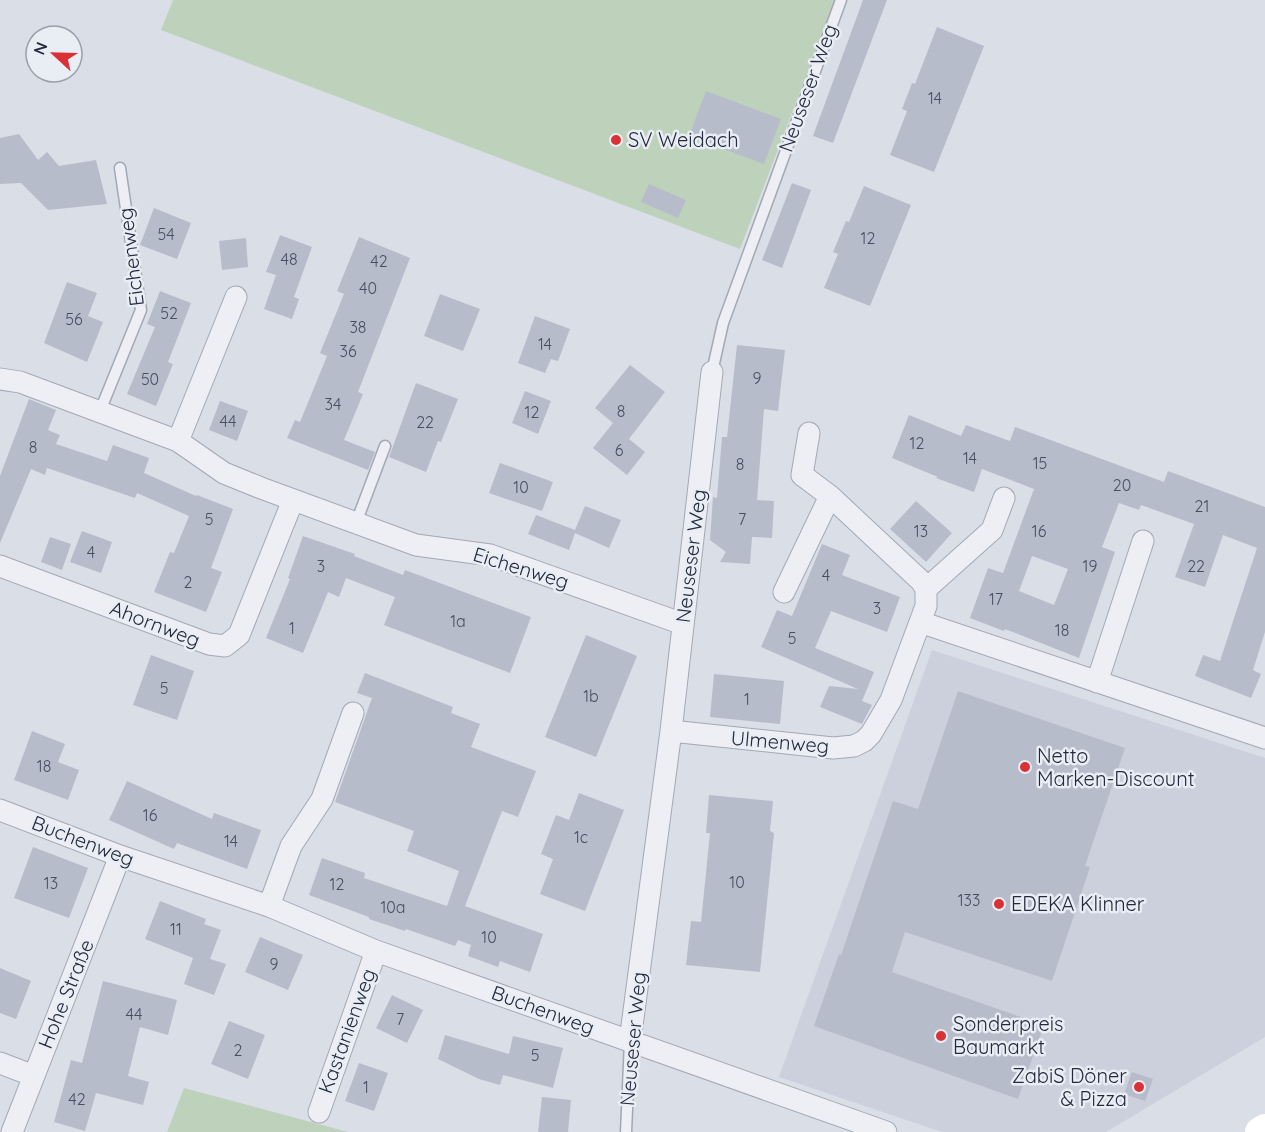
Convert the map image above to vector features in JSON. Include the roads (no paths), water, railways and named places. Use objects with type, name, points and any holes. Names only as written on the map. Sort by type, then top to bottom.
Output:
[{"type":"main road","points":[[1260,1132],[1265,1129]]},
{"type":"street","points":[[178,441],[236,297]]},
{"type":"street","name":"Neuseser Weg","points":[[630,1041],[671,731],[712,372]]},
{"type":"street","name":"Eichenweg","points":[[0,379],[20,381],[178,441],[224,473],[416,545],[490,555],[683,624]]},
{"type":"street","points":[[809,433],[802,475],[830,496],[921,581],[926,589],[992,530],[1004,498]]},
{"type":"street","points":[[784,592],[830,496]]},
{"type":"street","name":"Ahornweg","points":[[0,566],[209,644],[225,646],[239,635],[293,500]]},
{"type":"street","points":[[1097,682],[1143,541]]},
{"type":"street","name":"Ulmenweg","points":[[671,731],[833,748],[854,746],[871,734],[891,700],[926,606],[926,589]]},
{"type":"street","points":[[920,622],[1265,738]]},
{"type":"street","points":[[269,906],[291,846],[322,800],[352,713]]},
{"type":"street","name":"Buchenweg","points":[[0,810],[120,856],[269,906],[376,951],[886,1132]]},
{"type":"street","name":"Hohe Straße","points":[[12,1132],[120,856]]},
{"type":"street","name":"Kastanienweg","points":[[318,1112],[376,951]]},
{"type":"street","points":[[0,1064],[34,1076]]},
{"type":"lane","name":"Neuseser Weg","points":[[712,372],[723,323],[840,0]]},
{"type":"lane","name":"Eichenweg","points":[[100,411],[141,310],[120,168]]},
{"type":"lane","points":[[356,523],[385,446]]},
{"type":"lane","name":"Neuseser Weg","points":[[626,1132],[630,1041]]},
{"type":"place","name":"SV Weidach","points":[[616,140]]},
{"type":"place","name":"Netto Marken-Discount","points":[[1025,767]]},
{"type":"place","name":"EDEKA Klinner","points":[[999,904]]},
{"type":"place","name":"Sonderpreis Baumarkt","points":[[941,1036]]},
{"type":"place","name":"ZabiS Döner & Pizza","points":[[1139,1087]]}]
